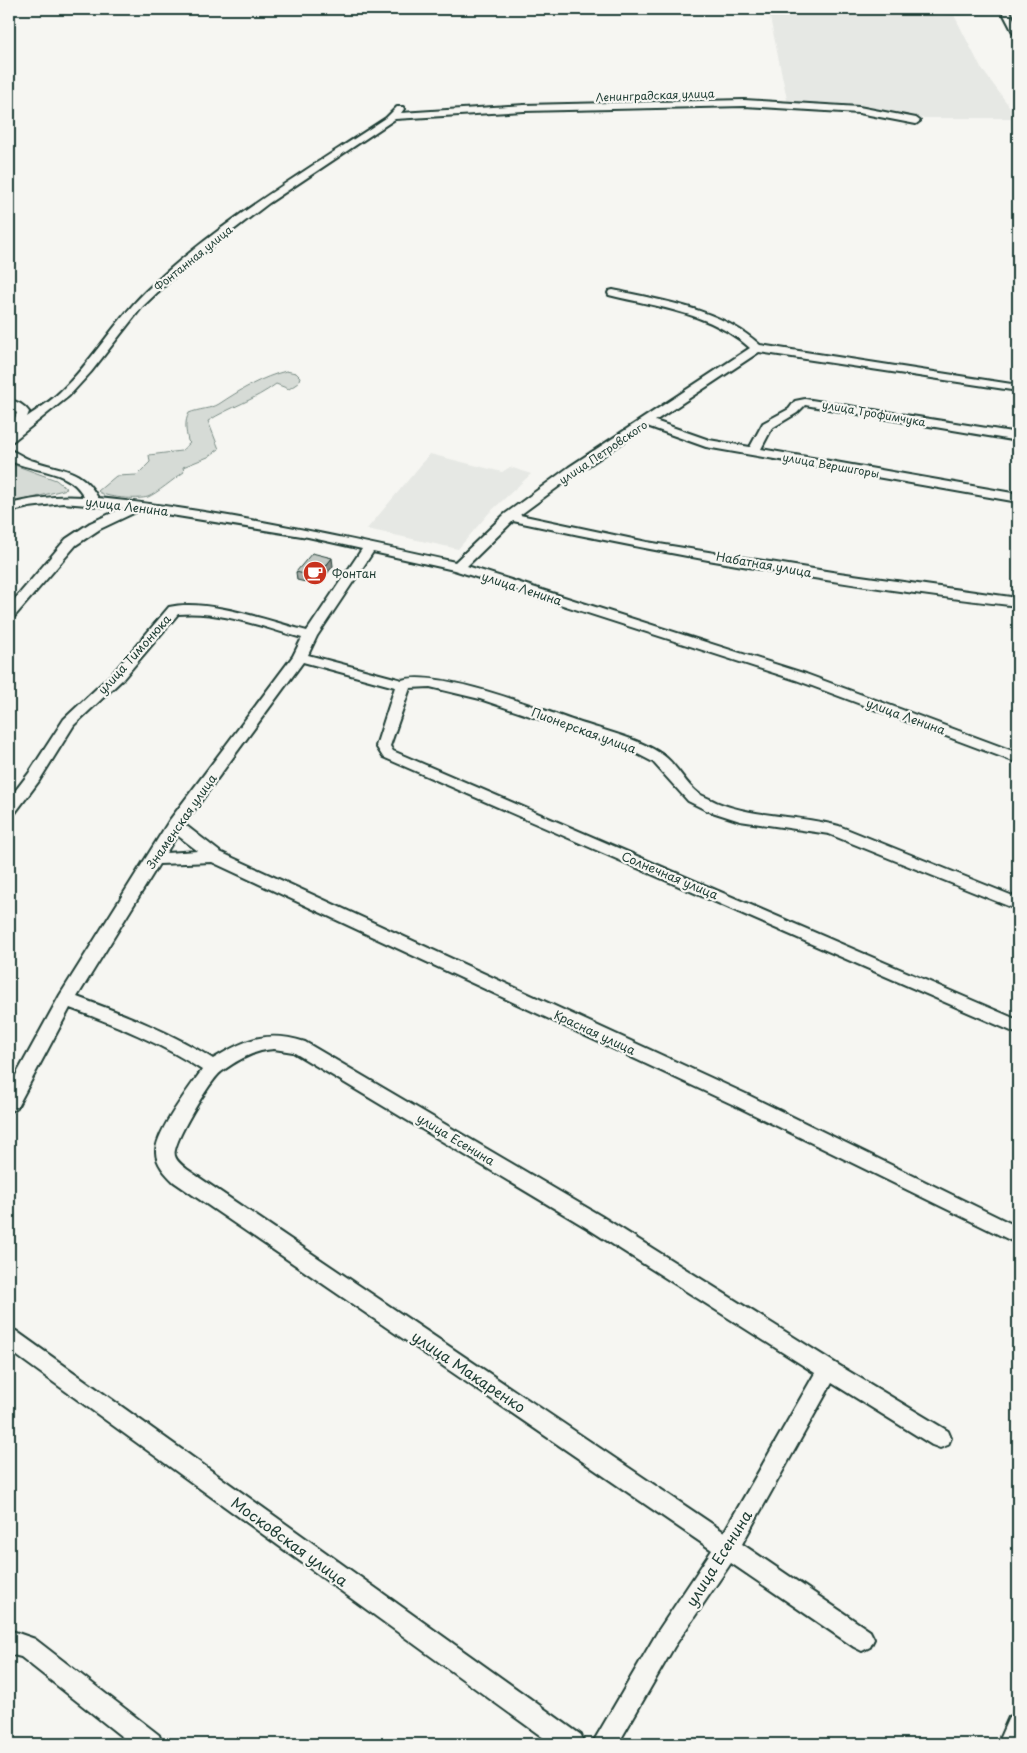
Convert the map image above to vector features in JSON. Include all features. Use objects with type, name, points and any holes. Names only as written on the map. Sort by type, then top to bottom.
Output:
[{"type":"street","points":[[918,9],[959,11],[996,9]]},
{"type":"street","points":[[1005,9],[1018,34]]},
{"type":"street","name":"Ленинградская улица","points":[[394,116],[524,108],[744,103],[859,110],[916,121]]},
{"type":"street","name":"Фонтанная улица","points":[[12,434],[36,418],[83,377],[128,315],[152,292],[230,227],[276,193],[394,116],[402,106]]},
{"type":"street","points":[[614,293],[696,315],[728,326],[749,338],[757,348],[1018,388]]},
{"type":"street","name":"улица Петровского","points":[[458,567],[510,517],[574,470],[757,348]]},
{"type":"street","name":"улица Трофимчука","points":[[753,452],[768,426],[793,411],[800,403],[806,402],[1018,437]]},
{"type":"street","points":[[9,403],[36,418]]},
{"type":"street","points":[[12,434],[23,412]]},
{"type":"street","name":"улица Вершигоры","points":[[647,422],[706,443],[1018,498]]},
{"type":"street","points":[[9,454],[22,462],[65,473],[78,480],[89,490],[92,500]]},
{"type":"street","name":"улица Ленина","points":[[9,508],[29,503],[63,499],[92,500],[138,506],[308,534],[458,567],[801,677],[1018,758]]},
{"type":"street","points":[[9,614],[71,542],[95,526],[138,506]]},
{"type":"street","name":"Набатная улица","points":[[510,517],[647,546],[832,576],[1018,602]]},
{"type":"street","name":"Знаменская улица","points":[[9,1104],[66,1000],[175,826],[300,657],[310,636],[369,548]]},
{"type":"street","name":"улица Тимонюка","points":[[9,809],[34,777],[69,722],[118,676],[174,610],[183,607],[230,616],[310,636]]},
{"type":"street","name":"Пионерская улица","points":[[300,657],[403,685],[412,682],[430,683],[484,695],[633,746],[658,759],[693,797],[712,806],[740,816],[811,825],[833,830],[966,885],[1018,904]]},
{"type":"street","name":"Солнечная улица","points":[[403,685],[399,707],[389,726],[383,746],[388,754],[1018,1027]]},
{"type":"street","name":"Красная улица","points":[[175,826],[214,856],[739,1099],[1018,1236]]},
{"type":"street","points":[[154,859],[214,856]]},
{"type":"street","points":[[66,1000],[123,1020],[191,1053],[213,1068]]},
{"type":"street","name":"улица Есенина","points":[[213,1068],[253,1046],[270,1041],[284,1042],[299,1047],[594,1222],[828,1370],[940,1438]]},
{"type":"street","name":"улица Макаренко","points":[[213,1068],[172,1132],[164,1150],[169,1163],[181,1176],[862,1639]]},
{"type":"street","name":"Московская улица","points":[[9,1338],[572,1744]]},
{"type":"street","name":"улица Есенина","points":[[604,1744],[666,1639],[728,1547],[828,1370]]},
{"type":"street","points":[[9,1642],[27,1647],[150,1744]]},
{"type":"street","points":[[1009,1744],[1018,1726]]},
{"type":"shaded area","points":[[769,13],[954,15],[981,68],[1018,118],[902,118],[902,115],[890,113],[788,104]]},
{"type":"shaded area","points":[[286,371],[296,373],[300,377],[298,383],[289,389],[276,384],[260,395],[208,421],[219,449],[208,457],[183,467],[184,472],[156,493],[143,498],[129,498],[114,497],[98,491],[116,476],[137,475],[150,462],[149,455],[181,451],[190,443],[186,427],[189,413],[216,406],[251,384]]},
{"type":"shaded area","points":[[430,454],[502,472],[510,467],[531,474],[489,513],[458,549],[367,529]]},
{"type":"shaded area","points":[[9,463],[56,480],[67,489],[9,504]]},
{"type":"building","points":[[312,553],[332,558],[317,577],[296,572]]},
{"type":"place","name":"Фонтан","points":[[315,573]]}]
